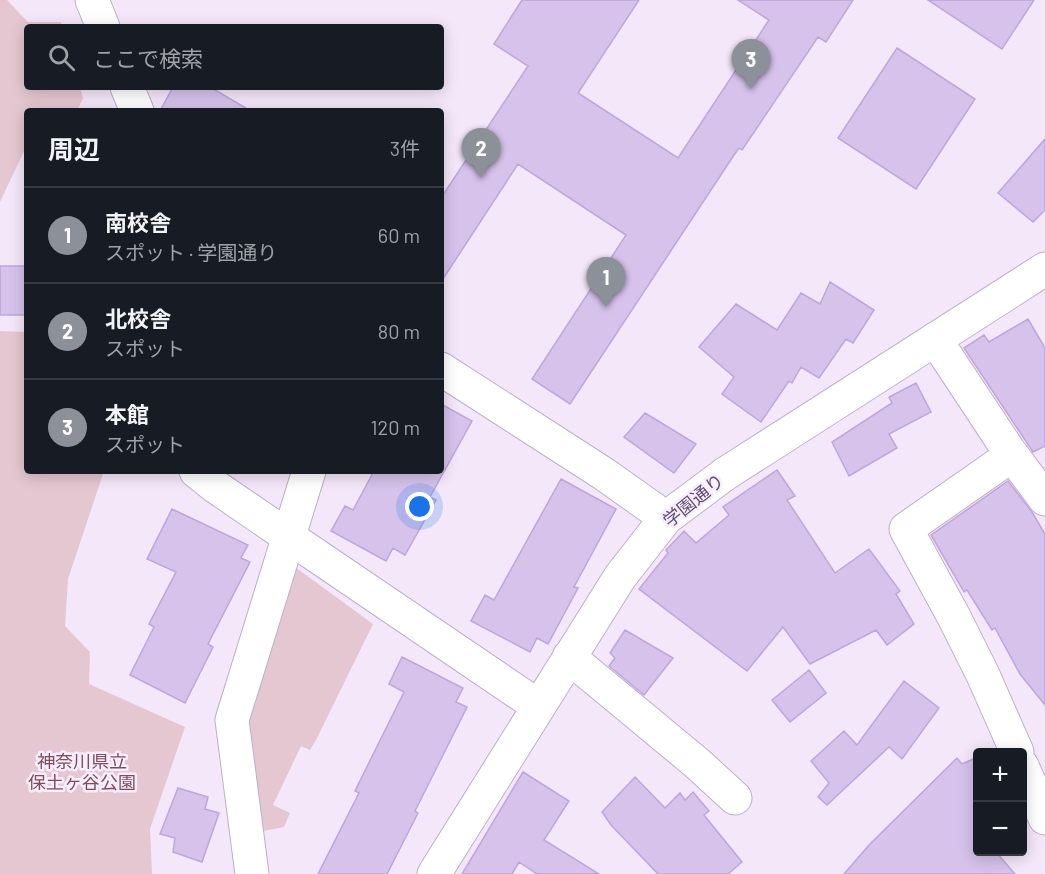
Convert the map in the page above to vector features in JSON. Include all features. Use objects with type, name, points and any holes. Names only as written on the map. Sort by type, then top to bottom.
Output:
[{"type":"street","points":[[92,0],[102,24]]},
{"type":"street","points":[[128,90],[136,108]]},
{"type":"street","name":"学園通り","points":[[434,874],[620,577],[666,518],[725,474],[1045,269]]},
{"type":"street","points":[[935,339],[1012,455],[1045,499]]},
{"type":"street","points":[[444,371],[604,474],[666,518]]},
{"type":"street","points":[[1012,455],[906,529],[979,666],[1015,748]]},
{"type":"street","points":[[200,474],[538,706]]},
{"type":"street","points":[[252,874],[232,720],[308,474]]},
{"type":"street","points":[[569,657],[698,764],[735,798]]},
{"type":"street","points":[[1027,775],[1045,818]]},
{"type":"green space","points":[[0,0],[7,0],[28,22],[61,22],[61,24],[24,24],[24,90],[81,90],[83,98],[78,108],[24,108],[24,151],[0,202]]},
{"type":"green space","name":"神奈川県立 保土ヶ谷公園","points":[[0,331],[24,332],[24,474],[103,474],[68,579],[65,626],[90,652],[89,684],[185,727],[150,829],[152,874],[0,874]]},
{"type":"green space","points":[[295,567],[373,624],[316,740],[310,750],[301,746],[273,805],[290,813],[284,827],[258,832],[243,725]]},
{"type":"building","points":[[522,0],[639,0],[578,93],[678,158],[769,20],[738,0],[853,0],[826,42],[818,37],[742,150],[739,148],[734,155],[570,404],[532,379],[626,235],[518,164],[444,277],[444,193],[528,66],[494,44]]},
{"type":"building","points":[[928,0],[1034,0],[1002,49]]},
{"type":"building","points":[[897,48],[975,99],[916,189],[838,138]]},
{"type":"building","points":[[171,90],[215,90],[246,108],[162,108]]},
{"type":"building","points":[[1045,139],[1045,210],[1033,222],[998,193]]},
{"type":"building","points":[[0,266],[24,266],[24,315],[0,315]]},
{"type":"building","points":[[830,282],[874,310],[853,343],[846,339],[819,378],[801,367],[792,383],[789,381],[761,422],[722,394],[734,377],[699,347],[736,304],[777,330],[801,293],[820,304]]},
{"type":"building","points":[[1028,319],[1045,348],[1045,446],[1033,452],[964,348],[984,335],[989,342]]},
{"type":"building","points":[[916,383],[931,412],[889,434],[897,448],[849,476],[832,442],[892,403],[889,397]]},
{"type":"building","points":[[444,406],[472,421],[444,472]]},
{"type":"building","points":[[645,413],[696,444],[674,473],[624,437]]},
{"type":"building","points":[[777,470],[795,496],[787,500],[835,573],[869,549],[900,591],[896,594],[914,624],[887,645],[876,630],[810,664],[783,627],[747,671],[639,589],[668,553],[666,550],[684,531],[696,543],[729,515],[723,507]]},
{"type":"building","points":[[372,474],[443,474],[430,497],[436,500],[405,555],[393,548],[386,561],[331,531],[345,506],[353,510]]},
{"type":"building","points":[[561,479],[616,509],[574,587],[578,588],[548,644],[537,638],[530,652],[471,621],[485,595],[494,600]]},
{"type":"building","points":[[1008,481],[1032,512],[1045,534],[1045,705],[1020,674],[995,628],[992,630],[967,590],[964,592],[931,535]]},
{"type":"building","points":[[172,509],[248,545],[241,558],[250,562],[208,644],[213,647],[185,703],[130,675],[154,627],[149,624],[176,572],[147,559]]},
{"type":"building","points":[[625,630],[673,658],[644,695],[609,666],[615,658],[610,653]]},
{"type":"building","points":[[402,657],[463,688],[456,702],[467,707],[415,811],[418,813],[387,874],[318,874],[359,793],[355,791],[404,692],[389,684]]},
{"type":"building","points":[[809,670],[826,693],[790,722],[772,700]]},
{"type":"building","points":[[904,681],[939,708],[902,759],[889,747],[827,805],[818,797],[829,783],[811,761],[844,731],[857,745]]},
{"type":"building","points":[[957,758],[962,764],[973,759],[973,856],[999,856],[1015,874],[844,874],[869,845]]},
{"type":"building","points":[[523,772],[569,801],[544,840],[599,874],[537,874],[519,862],[512,874],[462,874]]},
{"type":"building","points":[[635,777],[665,808],[680,793],[685,800],[693,792],[709,811],[704,815],[742,862],[728,874],[658,874],[611,825],[602,812]]},
{"type":"building","points":[[178,788],[208,797],[205,809],[219,813],[202,862],[173,852],[175,838],[160,834]]},
{"type":"place","name":"本館","points":[[751,89]]},
{"type":"place","name":"北校舎","points":[[481,178]]},
{"type":"place","name":"南校舎","points":[[606,307]]}]
